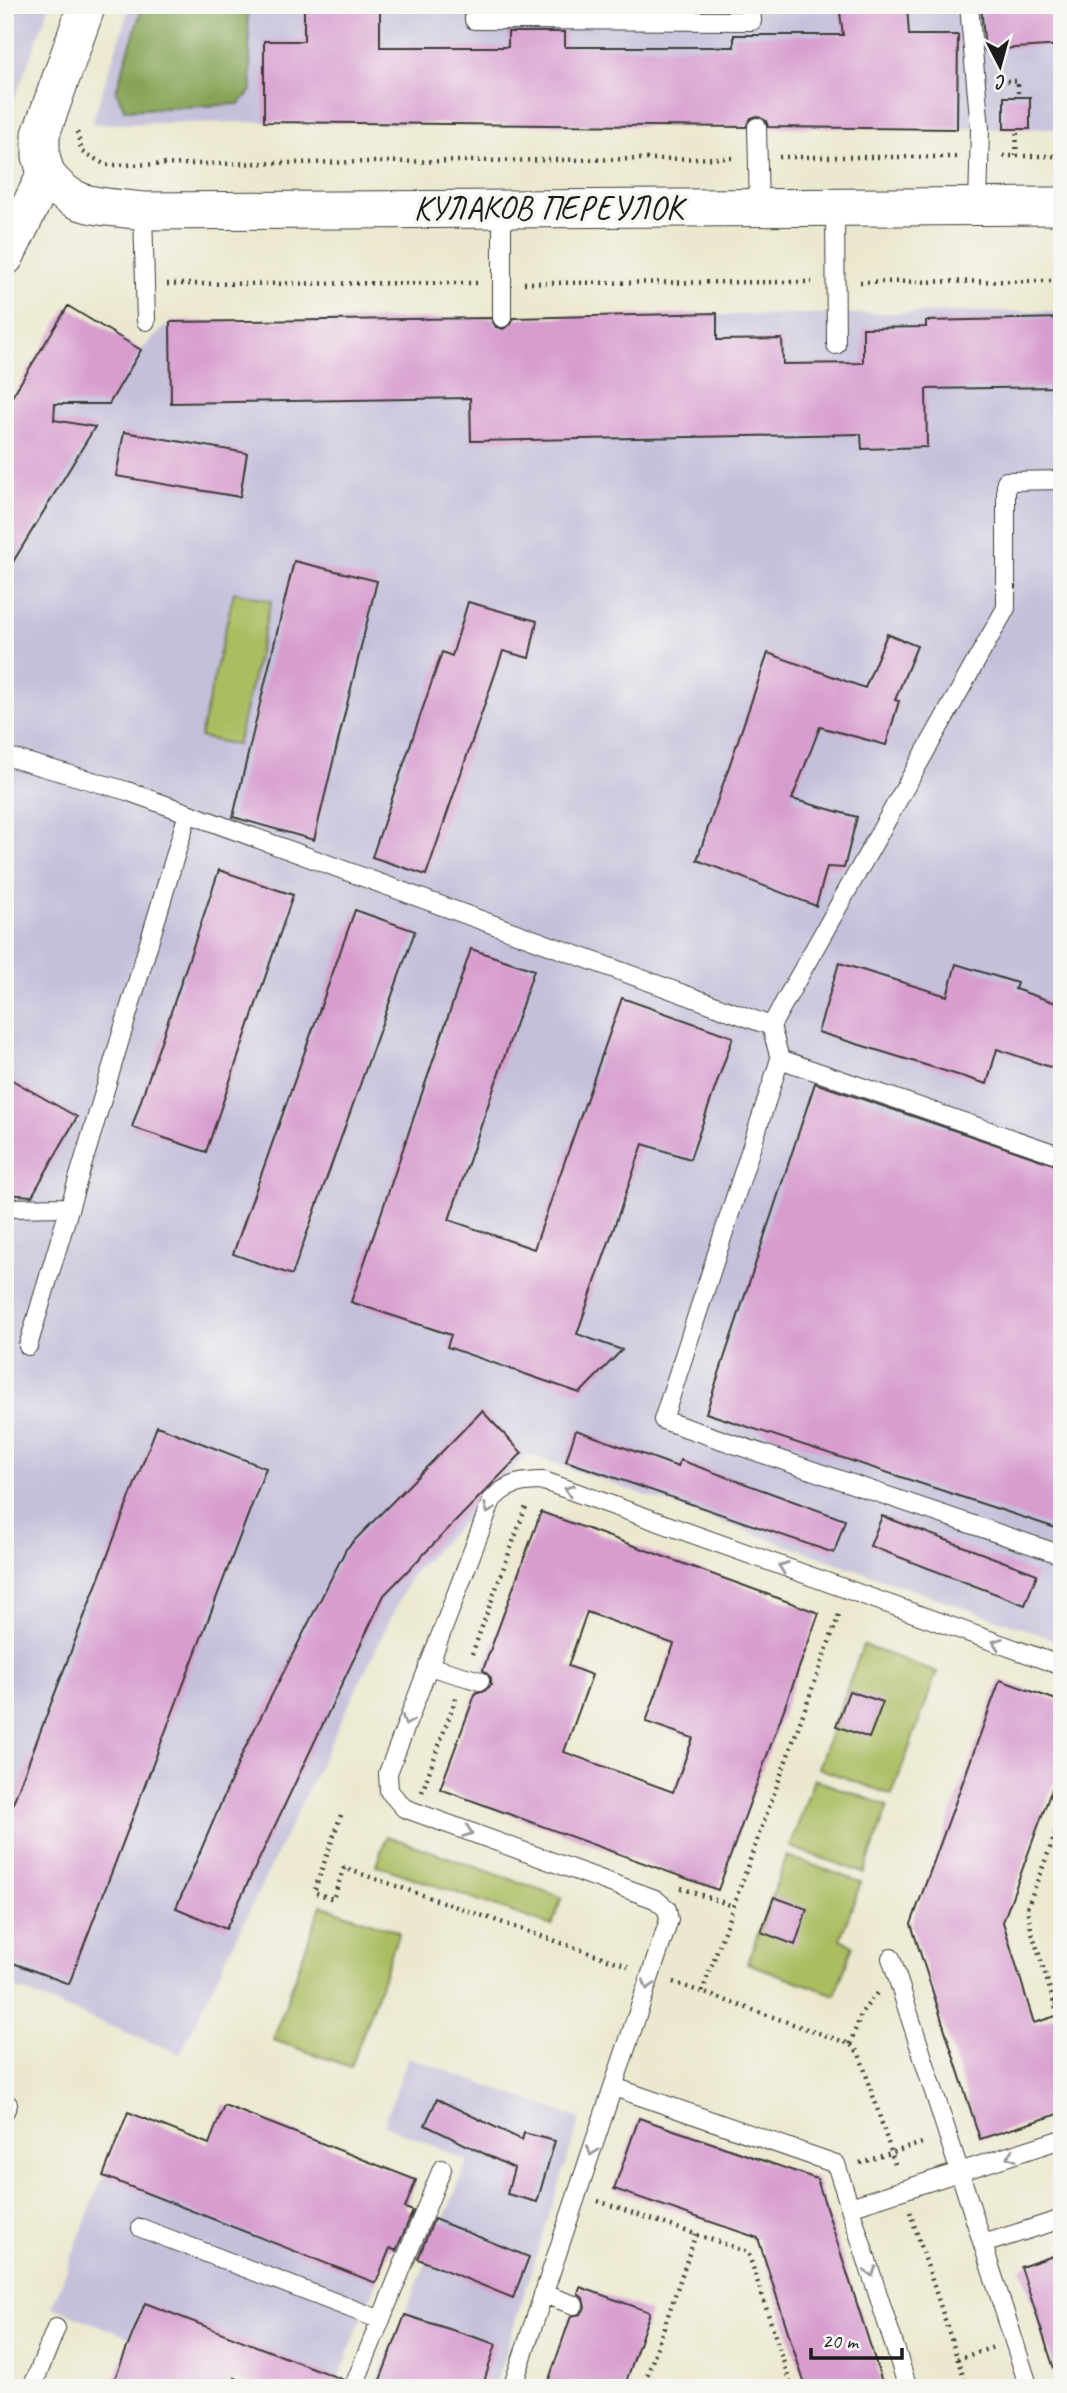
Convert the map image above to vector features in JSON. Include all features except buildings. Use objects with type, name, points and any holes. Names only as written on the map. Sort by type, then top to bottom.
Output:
[{"type":"street","points":[[5,257],[46,174],[41,156],[41,134],[87,5]]},
{"type":"street","name":"КУЛАКОВ ПЕРЕУЛОК","points":[[46,174],[59,192],[81,203],[143,211],[1062,206]]},
{"type":"lane","points":[[474,5],[474,20],[752,21]]},
{"type":"lane","points":[[969,5],[979,157],[978,206]]},
{"type":"lane","points":[[757,127],[760,207]]},
{"type":"lane","points":[[835,207],[836,345]]},
{"type":"lane","points":[[502,209],[502,318]]},
{"type":"lane","points":[[143,211],[146,321]]},
{"type":"lane","points":[[1062,480],[1006,481],[1006,608],[771,1026],[780,1059],[663,1420],[1062,1555]]},
{"type":"lane","points":[[5,756],[127,791],[771,1026]]},
{"type":"lane","points":[[29,1346],[188,813]]},
{"type":"lane","points":[[780,1059],[1062,1156]]},
{"type":"lane","points":[[5,1208],[70,1207]]},
{"type":"lane","points":[[512,2388],[669,1920],[662,1903],[404,1808],[389,1791],[388,1773],[492,1500],[500,1491],[522,1481],[544,1481],[1062,1666]]},
{"type":"lane","points":[[428,1666],[472,1678]]},
{"type":"lane","points":[[891,1958],[1029,2388]]},
{"type":"lane","points":[[614,2087],[830,2161],[838,2169],[908,2388]]},
{"type":"lane","points":[[5,2103],[8,2104],[5,2111]]},
{"type":"lane","points":[[850,2207],[1062,2139]]},
{"type":"lane","points":[[353,2388],[442,2169]]},
{"type":"lane","points":[[983,2244],[1062,2219]]},
{"type":"lane","points":[[141,2228],[381,2320]]},
{"type":"lane","points":[[543,2294],[575,2305]]},
{"type":"lane","points":[[32,2388],[56,2328]]},
{"type":"path","points":[[1016,156],[1017,129]]},
{"type":"path","points":[[77,130],[82,152],[106,165],[1062,156]]},
{"type":"path","points":[[146,284],[1062,281]]},
{"type":"path","points":[[434,1799],[421,1794],[472,1678],[530,1495]]},
{"type":"path","points":[[702,1992],[841,1608]]},
{"type":"path","points":[[341,1815],[314,1892],[333,1899],[344,1867],[850,2044],[858,2052],[967,2388]]},
{"type":"path","points":[[1058,2015],[1027,1908],[1062,1816]]},
{"type":"path","points":[[668,1883],[733,1906]]},
{"type":"path","points":[[850,2044],[868,2003],[897,1976]]},
{"type":"path","points":[[1054,2003],[1062,2001]]},
{"type":"path","points":[[838,2169],[948,2134]]},
{"type":"path","points":[[577,2193],[748,2252],[792,2388]]},
{"type":"path","points":[[643,2388],[696,2234]]},
{"type":"shaded area","points":[[5,5],[50,5],[5,124]]},
{"type":"shaded area","points":[[130,5],[1062,5],[1062,129],[264,122],[92,124]]},
{"type":"shaded area","points":[[70,307],[141,350],[170,322],[1062,311],[1062,1642],[528,1454],[412,1574],[180,2054],[5,1984],[5,411]]},
{"type":"shaded area","points":[[408,2057],[580,2119],[494,2388],[374,2388],[468,2161],[384,2125]]},
{"type":"shaded area","points":[[224,2105],[416,2180],[335,2388],[259,2388],[52,2307],[128,2112],[208,2144]]},
{"type":"green space","points":[[143,5],[247,5],[252,90],[239,104],[125,110],[116,91]]},
{"type":"green space","points":[[234,592],[271,601],[237,745],[200,737]]},
{"type":"green space","points":[[863,1645],[937,1672],[892,1795],[818,1768]]},
{"type":"green space","points":[[814,1779],[888,1806],[864,1873],[790,1847]]},
{"type":"green space","points":[[387,1836],[562,1897],[552,1926],[376,1865]]},
{"type":"green space","points":[[787,1856],[861,1882],[840,1939],[853,1945],[835,1995],[747,1963]]},
{"type":"green space","points":[[321,1905],[399,1932],[351,2067],[273,2040]]}]
